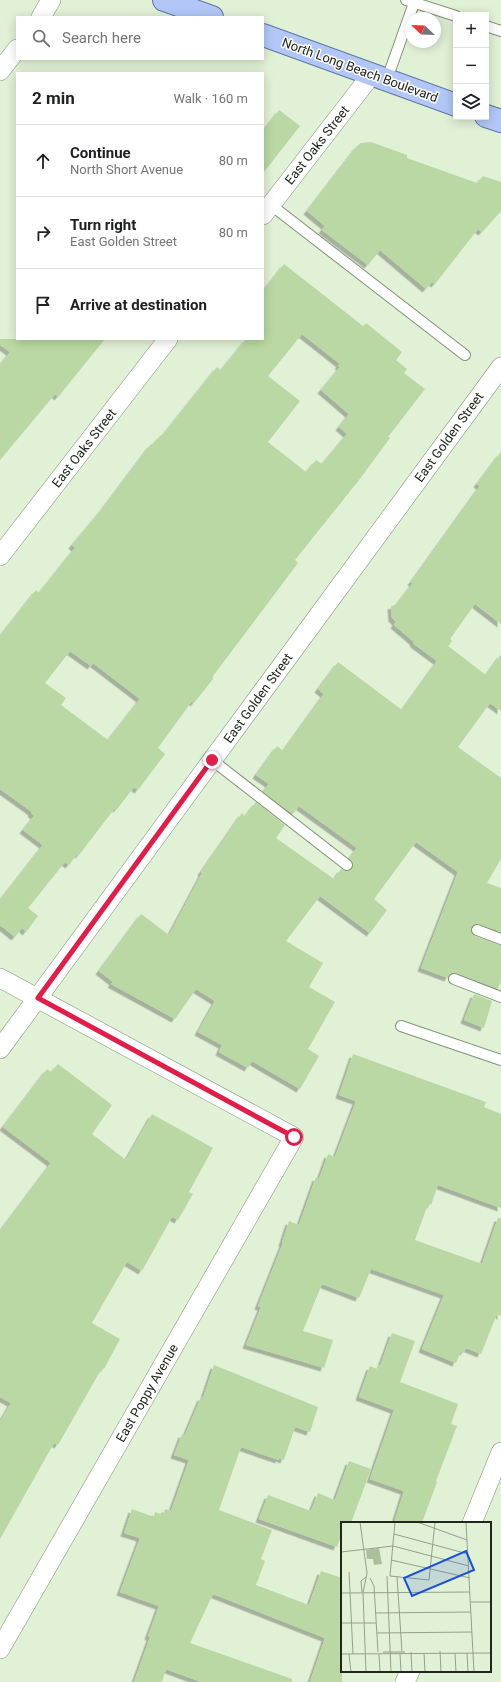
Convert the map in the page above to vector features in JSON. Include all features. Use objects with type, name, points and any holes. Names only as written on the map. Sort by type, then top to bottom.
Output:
[{"type":"main road","points":[[164,0],[209,16]]},
{"type":"main road","name":"North Long Beach Boulevard","points":[[264,35],[453,104]]},
{"type":"main road","points":[[489,117],[501,121]]},
{"type":"street","points":[[43,16],[51,0]]},
{"type":"street","points":[[0,71],[16,50]]},
{"type":"street","name":"East Oaks Street","points":[[267,210],[379,77]]},
{"type":"street","name":"East Oaks Street","points":[[0,556],[167,340]]},
{"type":"street","name":"East Golden Street","points":[[0,1050],[501,368]]},
{"type":"street","points":[[0,978],[38,998]]},
{"type":"street","name":"East Poppy Avenue","points":[[0,1649],[294,1137],[38,998]]},
{"type":"street","points":[[472,1522],[501,1452]]},
{"type":"street","points":[[405,1682],[410,1672]]},
{"type":"lane","points":[[379,77],[410,1],[453,15]]},
{"type":"lane","points":[[489,27],[501,31]]},
{"type":"lane","points":[[267,210],[465,355]]},
{"type":"lane","points":[[212,760],[347,864]]},
{"type":"lane","points":[[477,930],[501,939]]},
{"type":"lane","points":[[454,979],[501,997]]},
{"type":"lane","points":[[401,1026],[501,1060]]},
{"type":"building","points":[[279,110],[300,126],[264,172],[264,130]]},
{"type":"building","points":[[371,142],[407,155],[407,158],[477,183],[483,176],[501,182],[501,211],[482,232],[478,229],[435,284],[432,282],[426,289],[380,250],[368,265],[322,230],[325,226],[307,211],[357,146],[361,143]]},
{"type":"building","points":[[284,264],[363,326],[366,323],[402,352],[396,360],[407,369],[404,373],[425,389],[388,437],[390,438],[359,480],[295,560],[298,563],[213,676],[213,679],[194,703],[192,701],[158,748],[165,754],[138,790],[134,787],[117,809],[115,808],[79,855],[77,854],[69,865],[65,862],[28,908],[38,916],[26,932],[22,928],[15,937],[0,925],[0,900],[43,845],[23,830],[34,816],[31,813],[32,812],[0,789],[0,636],[36,590],[39,593],[75,548],[72,545],[103,508],[151,444],[152,445],[161,435],[162,436],[217,367],[221,370],[245,340],[264,340],[264,290]],"holes":[[[302,334],[340,364],[338,366],[340,367],[321,390],[349,414],[339,427],[347,434],[322,464],[316,460],[306,472],[268,442],[300,401],[268,376]],[[70,651],[91,666],[93,663],[140,699],[108,740],[61,705],[66,698],[45,683]]]},
{"type":"building","points":[[0,339],[104,340],[58,397],[55,394],[0,460],[0,365],[10,352],[0,345]]},
{"type":"building","points":[[501,452],[501,624],[475,604],[450,639],[452,641],[437,661],[414,644],[413,641],[394,625],[396,622],[392,618],[391,606],[396,605],[413,583],[411,582],[480,486],[477,484]]},
{"type":"building","points":[[448,646],[486,675],[501,654],[501,711],[490,703],[458,747],[501,778],[501,859],[487,883],[501,888],[501,932],[476,924],[473,925],[471,931],[475,936],[501,945],[501,981],[498,989],[456,973],[450,974],[448,978],[421,968],[458,872],[416,842],[374,899],[387,910],[370,933],[320,896],[286,941],[323,963],[309,987],[335,1002],[308,1049],[319,1056],[300,1089],[252,1061],[248,1068],[219,1052],[222,1045],[198,1032],[215,1001],[196,989],[175,1019],[111,984],[113,982],[99,971],[141,914],[169,935],[202,873],[201,872],[242,813],[245,816],[256,802],[285,825],[276,838],[334,879],[341,869],[346,871],[352,869],[353,863],[349,858],[357,848],[299,806],[293,814],[263,792],[269,784],[256,775],[277,746],[283,751],[324,694],[318,689],[338,662],[402,710]]},
{"type":"building","points":[[474,994],[492,1001],[484,1028],[464,1020]]},
{"type":"building","points":[[353,1054],[486,1102],[484,1107],[501,1114],[501,1208],[438,1185],[431,1205],[428,1204],[415,1240],[482,1264],[498,1218],[501,1218],[501,1316],[497,1314],[481,1354],[466,1348],[464,1352],[461,1351],[456,1363],[422,1349],[444,1295],[371,1269],[359,1298],[322,1284],[303,1331],[333,1340],[324,1368],[246,1345],[261,1307],[258,1306],[283,1243],[289,1221],[299,1225],[316,1177],[319,1179],[328,1154],[335,1157],[356,1101],[339,1095]]},
{"type":"building","points":[[58,1064],[112,1105],[92,1134],[126,1160],[152,1114],[213,1148],[189,1192],[193,1194],[178,1220],[172,1217],[142,1271],[127,1262],[92,1323],[120,1339],[104,1369],[102,1368],[58,1445],[54,1443],[0,1539],[0,1422],[11,1403],[0,1397],[0,1231],[51,1163],[3,1127],[47,1069],[51,1072]]},
{"type":"building","points":[[392,1333],[415,1341],[400,1382],[458,1404],[451,1424],[457,1426],[422,1522],[394,1522],[404,1491],[370,1479],[394,1410],[359,1397],[370,1366],[377,1369],[378,1365],[380,1366]]},
{"type":"building","points":[[214,1365],[318,1407],[310,1432],[295,1427],[284,1460],[279,1458],[279,1460],[241,1447],[219,1510],[272,1530],[261,1559],[265,1561],[256,1585],[309,1605],[321,1571],[341,1578],[342,1682],[310,1682],[325,1638],[213,1594],[190,1643],[292,1679],[292,1682],[201,1682],[166,1669],[162,1682],[134,1682],[159,1606],[120,1592],[140,1538],[124,1533],[132,1509],[154,1517],[155,1512],[163,1515],[165,1509],[171,1511],[189,1460],[174,1455],[182,1434],[185,1435],[201,1397],[203,1398]]},
{"type":"building","points":[[349,1461],[371,1469],[351,1522],[341,1522],[341,1536],[337,1547],[259,1519],[268,1495],[311,1511],[318,1493],[335,1500]]},
{"type":"route","points":[[212,760],[38,998],[294,1137]]}]
